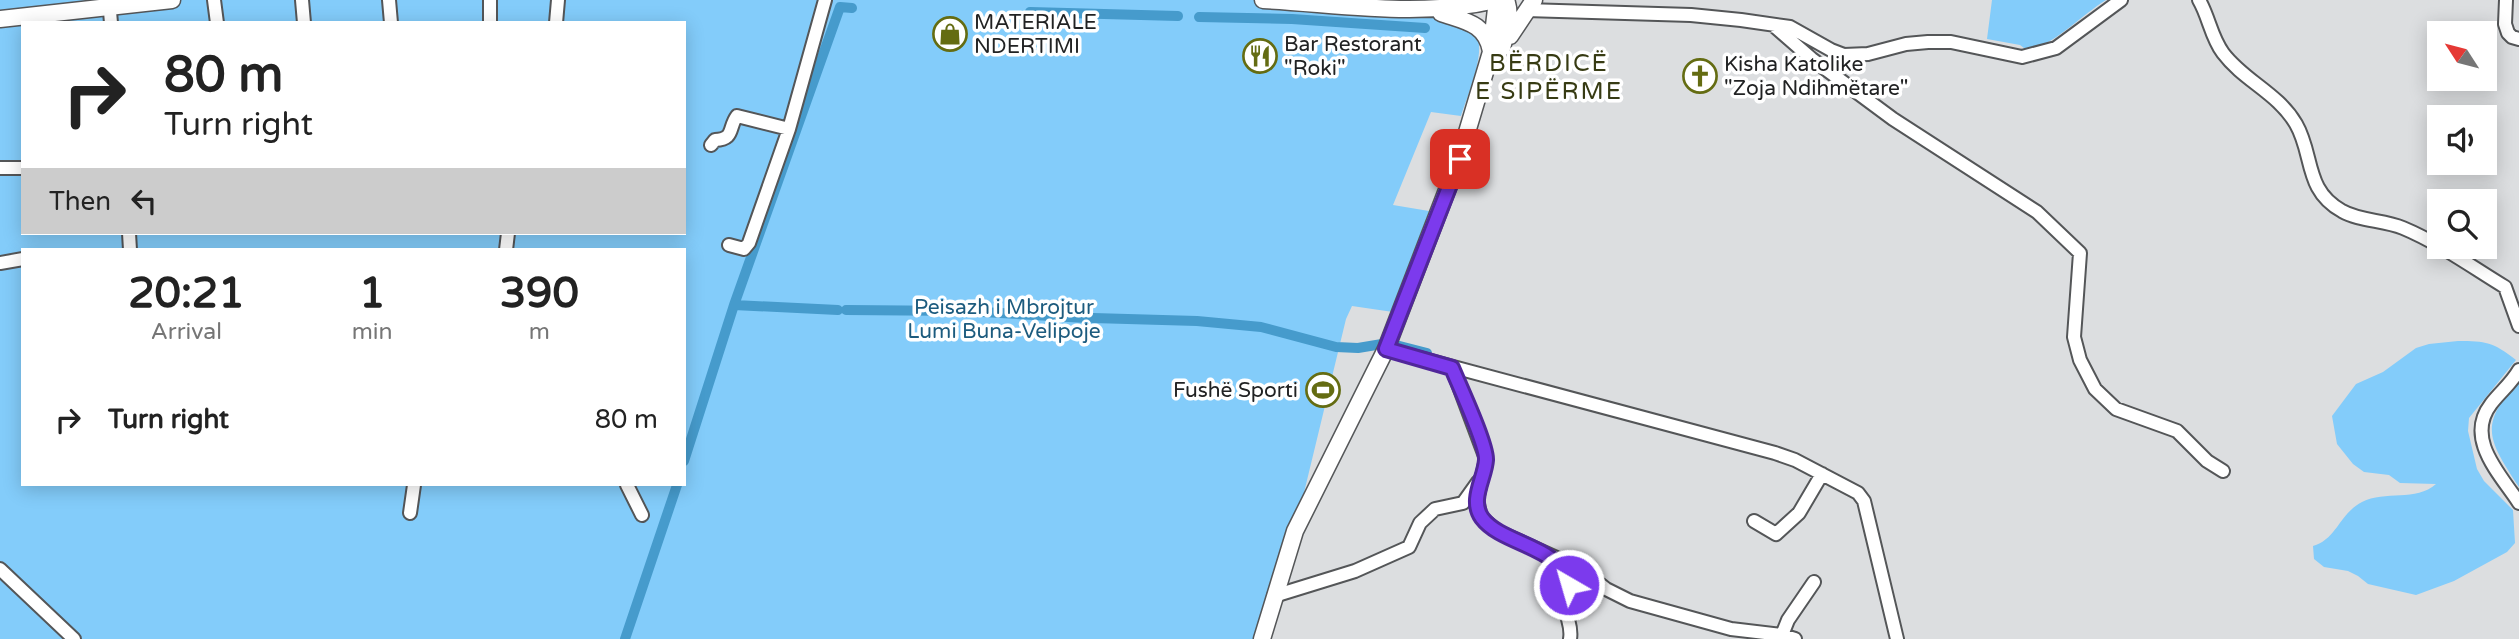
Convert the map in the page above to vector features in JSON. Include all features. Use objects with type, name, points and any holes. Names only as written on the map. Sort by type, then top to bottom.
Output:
[{"type":"main road","points":[[0,19],[110,10],[173,0]]},
{"type":"main road","points":[[1263,0],[1394,9],[1459,7],[1497,0],[1497,51]]},
{"type":"main road","points":[[1262,639],[1287,550],[1304,509],[1351,423],[1389,341],[1466,137],[1476,96],[1508,20],[1506,0]]},
{"type":"main road","points":[[1497,51],[1530,5]]},
{"type":"main road","points":[[1432,9],[1472,22],[1497,51]]},
{"type":"street","points":[[214,0],[217,21]]},
{"type":"street","points":[[302,0],[304,21]]},
{"type":"street","points":[[389,0],[391,21]]},
{"type":"street","points":[[490,0],[491,21]]},
{"type":"street","points":[[556,21],[558,0]]},
{"type":"street","points":[[729,245],[744,249],[749,243],[789,129],[825,0]]},
{"type":"street","points":[[1581,13],[1592,0]]},
{"type":"street","points":[[1530,5],[1581,13],[1691,15],[1790,27],[1844,55],[1868,54],[1906,44],[1951,42],[2022,57],[2056,48],[2121,0]]},
{"type":"street","points":[[2199,0],[2224,54],[2280,102],[2297,125],[2310,173],[2325,197],[2343,212],[2387,222],[2412,232],[2505,287],[2519,326]]},
{"type":"street","points":[[2507,0],[2506,28],[2512,37],[2519,39]]},
{"type":"street","points":[[1773,25],[1812,59],[1893,119],[2037,212],[2059,231],[2080,253],[2074,337],[2080,360],[2095,388],[2116,409],[2177,431],[2188,439],[2207,461],[2223,471]]},
{"type":"street","points":[[711,145],[715,140],[724,140],[729,136],[737,116],[789,129]]},
{"type":"street","points":[[0,168],[21,168]]},
{"type":"street","points":[[0,263],[21,259]]},
{"type":"street","points":[[1389,341],[1452,368],[1775,453],[1858,493],[1864,501],[1897,639]]},
{"type":"street","points":[[1452,368],[1486,459],[1477,500],[1481,517],[1497,531],[1581,569],[1606,589],[1630,601],[1731,629],[1788,637],[1788,620],[1814,582]]},
{"type":"street","points":[[2519,370],[2512,383],[2490,405],[2483,422],[2481,440],[2492,464],[2519,503]]},
{"type":"street","points":[[1754,521],[1776,534],[1799,513],[1822,474]]},
{"type":"street","points":[[1271,639],[1272,603],[1409,547],[1420,523],[1435,509],[1463,503],[1480,479]]},
{"type":"street","points":[[410,513],[414,486]]},
{"type":"street","points":[[628,486],[642,515]]},
{"type":"street","points":[[1539,550],[1560,565],[1567,574],[1569,585],[1566,611],[1572,630],[1570,639]]},
{"type":"street","points":[[0,569],[75,639]]},
{"type":"green space","name":"Peisazh i Mbrojtur Lumi Buna-Velipoje","points":[[0,0],[1479,0],[1469,11],[1463,29],[1473,32],[1478,40],[1479,51],[1461,116],[1431,112],[1393,205],[1429,211],[1393,312],[1352,306],[1346,319],[1294,534],[1256,639],[0,639]]},
{"type":"green space","points":[[1992,0],[2106,0],[2059,35],[2028,51],[2020,45],[1987,39]]},
{"type":"green space","points":[[2458,341],[2489,344],[2516,360],[2469,418],[2468,431],[2477,469],[2484,481],[2513,510],[2515,543],[2507,552],[2454,581],[2416,595],[2368,584],[2348,571],[2324,567],[2314,559],[2313,546],[2328,538],[2354,507],[2380,497],[2419,493],[2436,484],[2400,483],[2389,475],[2364,472],[2353,464],[2337,444],[2332,416],[2356,384],[2383,372],[2416,348]]},
{"type":"green space","points":[[2519,380],[2519,487],[2500,456],[2492,433],[2497,409]]},
{"type":"waterway","points":[[686,455],[734,305],[840,7],[852,8]]},
{"type":"waterway","points":[[1030,12],[1178,16]]},
{"type":"waterway","points":[[1199,17],[1292,19],[1425,28]]},
{"type":"waterway","points":[[734,305],[838,310]]},
{"type":"waterway","points":[[846,310],[965,311],[1086,318]]},
{"type":"waterway","points":[[1093,318],[1197,321],[1261,327],[1336,347],[1358,348],[1388,343],[1427,353]]},
{"type":"waterway","points":[[625,639],[677,486]]},
{"type":"place","name":"MATERIALE NDERTIMI","points":[[950,34]]},
{"type":"place","name":"Bar Restorant \"Roki\"","points":[[1260,56]]},
{"type":"place","name":"Kisha Katolike \"Zoja Ndihmëtare\"","points":[[1700,76]]},
{"type":"place","name":"Fushë Sporti","points":[[1323,390]]},
{"type":"district","name":"BËRDICË E SIPËRME","points":[[1549,77]]},
{"type":"route","points":[[1460,159],[1386,349],[1452,368],[1486,459],[1477,500],[1481,517],[1497,531],[1539,550],[1560,565],[1567,574],[1569,585]]}]
